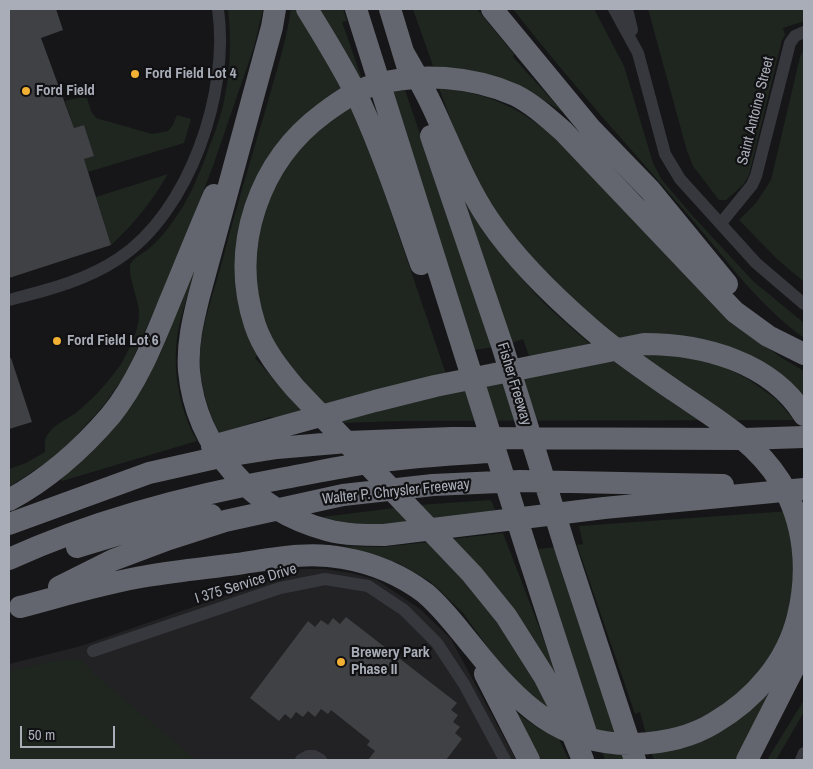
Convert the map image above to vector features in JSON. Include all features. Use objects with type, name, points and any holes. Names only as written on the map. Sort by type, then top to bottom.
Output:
[{"type":"highway","points":[[275,9],[272,28],[199,296],[189,340],[189,370],[199,416],[220,457],[235,475],[264,501],[294,519],[327,530],[354,535],[384,535],[604,508],[804,487]]},
{"type":"highway","points":[[308,9],[361,103],[388,168],[458,354],[527,552],[583,760]]},
{"type":"highway","points":[[356,9],[458,354]]},
{"type":"highway","name":"Fisher Freeway","points":[[390,9],[502,345],[567,553],[636,760]]},
{"type":"highway","points":[[492,9],[591,129],[650,190],[736,295],[799,351]]},
{"type":"highway","points":[[595,760],[565,698],[544,676],[506,616],[472,574],[295,388],[271,360],[255,325],[246,286],[245,251],[251,218],[264,183],[284,151],[313,121],[342,100],[373,86],[425,77],[450,78],[487,84],[516,96],[534,107],[563,131],[735,312],[768,336],[799,351]]},
{"type":"highway","points":[[14,609],[145,576],[296,556],[330,556],[369,564],[398,576],[424,593],[448,616],[517,697],[547,720],[563,730],[582,738],[620,744],[649,743],[679,737],[710,726],[734,711],[754,693],[775,668],[791,638],[801,603],[804,583],[801,537],[789,498],[780,481],[756,451],[724,424],[631,360],[592,330],[518,257],[488,219],[448,145],[434,109],[418,89]]},
{"type":"highway","points":[[9,500],[56,469],[79,449],[111,414],[134,380],[155,338],[251,104]]},
{"type":"highway","points":[[9,524],[149,473],[208,448],[375,400],[454,382],[644,344],[696,348],[740,362],[760,372],[772,381],[803,412]]},
{"type":"highway","points":[[149,473],[277,448],[347,442],[452,438],[804,437]]},
{"type":"highway","points":[[9,559],[84,528],[167,503],[263,482],[367,463],[445,455],[680,438]]},
{"type":"highway","name":"Walter P. Chrysler Freeway","points":[[14,609],[114,560],[224,521],[310,501],[374,491],[469,483],[577,482],[804,487]]},
{"type":"highway","points":[[9,574],[88,543],[163,521],[310,501]]},
{"type":"highway","points":[[472,646],[529,760]]},
{"type":"highway","points":[[748,760],[804,648]]},
{"type":"highway","points":[[754,760],[804,680]]},
{"type":"street","points":[[9,300],[69,284],[96,272],[139,244],[171,204],[181,187],[202,137],[217,80],[220,56],[218,9]]},
{"type":"street","points":[[614,9],[638,53]]},
{"type":"street","points":[[626,9],[665,154],[672,167],[680,179],[756,263],[804,304]]},
{"type":"street","name":"Saint Antoine Street","points":[[721,223],[744,195],[756,176],[790,43],[794,36],[804,32]]},
{"type":"street","name":"I 375 Service Drive","points":[[93,651],[280,588],[301,583],[324,579],[368,586],[404,610],[437,643],[464,684],[505,760]]},
{"type":"street","points":[[801,760],[804,753]]},
{"type":"street","points":[[301,760],[308,756],[314,756],[321,760]]},
{"type":"shaded area","points":[[228,9],[263,9],[254,47],[213,166],[177,259],[126,374],[104,405],[66,447],[52,459],[9,487],[9,469],[26,463],[45,452],[46,438],[51,430],[78,411],[95,395],[121,364],[130,346],[139,320],[139,309],[130,274],[131,263],[155,243],[181,210],[206,156],[226,91],[230,50]]},
{"type":"shaded area","points":[[291,9],[297,9],[344,89],[251,191],[259,353],[255,358],[302,411],[277,418],[270,417],[219,434],[207,403],[201,378],[200,357],[203,331],[280,59]]},
{"type":"shaded area","points":[[317,9],[343,9],[347,21],[342,22],[369,99]]},
{"type":"shaded area","points":[[413,9],[477,9],[514,54],[513,57],[563,112],[530,92],[433,66]]},
{"type":"shaded area","points":[[513,9],[594,9],[624,66],[653,163],[662,180],[753,281],[804,323],[804,338],[772,311],[743,281]]},
{"type":"shaded area","points":[[648,9],[804,9],[804,21],[783,28],[785,35],[782,40],[749,175],[743,185],[726,200],[719,200],[693,166],[687,151]]},
{"type":"shaded area","points":[[804,48],[804,282],[777,259],[739,220],[756,203],[771,180],[800,57]]},
{"type":"shaded area","points":[[439,88],[473,94],[502,103],[528,117],[555,138],[733,322],[782,358],[804,371],[804,402],[773,372],[617,340],[567,298],[502,222],[467,164]]},
{"type":"shaded area","points":[[405,90],[493,347],[474,350],[393,92]]},
{"type":"shaded area","points":[[87,98],[91,111],[96,118],[152,134],[168,131],[177,115],[191,119],[184,143],[88,172],[84,159],[93,156],[84,125],[74,128],[65,101]]},
{"type":"shaded area","points":[[351,106],[363,130],[446,374],[325,407],[297,381],[274,345],[259,303],[255,258],[262,213],[283,170],[317,130]]},
{"type":"shaded area","points":[[168,174],[142,211],[111,245],[96,197]]},
{"type":"shaded area","points":[[470,206],[496,245],[525,282],[546,305],[590,344],[529,356],[523,339],[512,343],[465,208]]},
{"type":"shaded area","points":[[197,264],[179,326],[176,371],[185,414],[197,441],[62,481],[60,478],[141,388],[160,354]]},
{"type":"shaded area","points":[[635,354],[681,355],[724,367],[748,379],[776,399],[794,420],[403,421],[341,423],[335,418]]},
{"type":"shaded area","points":[[491,500],[495,510],[408,523],[364,524],[322,517],[418,505]]},
{"type":"shaded area","points":[[804,510],[797,567],[789,610],[779,640],[771,655],[750,682],[725,704],[676,729],[646,734],[640,712],[635,714],[577,545],[583,544],[579,526]]},
{"type":"shaded area","points":[[503,533],[555,669],[551,670],[452,539]]},
{"type":"shaded area","points":[[429,542],[503,630],[551,711],[507,674],[463,613],[431,582],[398,563],[345,546],[383,547]]},
{"type":"shaded area","points":[[557,547],[617,733],[596,730],[538,549]]},
{"type":"shaded area","points":[[302,569],[324,569],[351,573],[377,580],[420,609],[451,639],[516,760],[9,760],[9,664],[81,646]]},
{"type":"shaded area","points":[[80,659],[93,673],[196,760],[9,760],[9,671],[54,661]]},
{"type":"shaded area","points":[[779,678],[738,760],[654,760],[651,752]]},
{"type":"shaded area","points":[[804,700],[804,712],[776,760],[767,760]]},
{"type":"shaded area","points":[[511,709],[538,728],[559,739],[569,760],[539,760]]},
{"type":"shaded area","points":[[602,751],[622,753],[624,760],[605,760]]},
{"type":"building","points":[[9,9],[56,9],[63,30],[41,38],[74,128],[84,125],[94,156],[84,159],[111,245],[9,278]]},
{"type":"building","points":[[9,358],[11,358],[32,422],[9,429]]},
{"type":"building","name":"Brewery Park Phase II","points":[[346,617],[457,703],[451,710],[458,715],[453,722],[460,727],[455,733],[462,739],[446,760],[368,760],[375,751],[367,745],[370,741],[331,710],[328,714],[321,709],[315,717],[308,711],[303,717],[296,712],[291,719],[285,714],[279,721],[250,698],[308,621],[315,627],[321,620],[328,625],[333,618],[340,624]]},
{"type":"place","name":"Ford Field Lot 4","points":[[135,74]]},
{"type":"place","name":"Ford Field","points":[[26,91]]},
{"type":"place","name":"Ford Field Lot 6","points":[[57,341]]},
{"type":"place","name":"Brewery Park Phase II","points":[[341,662]]}]
